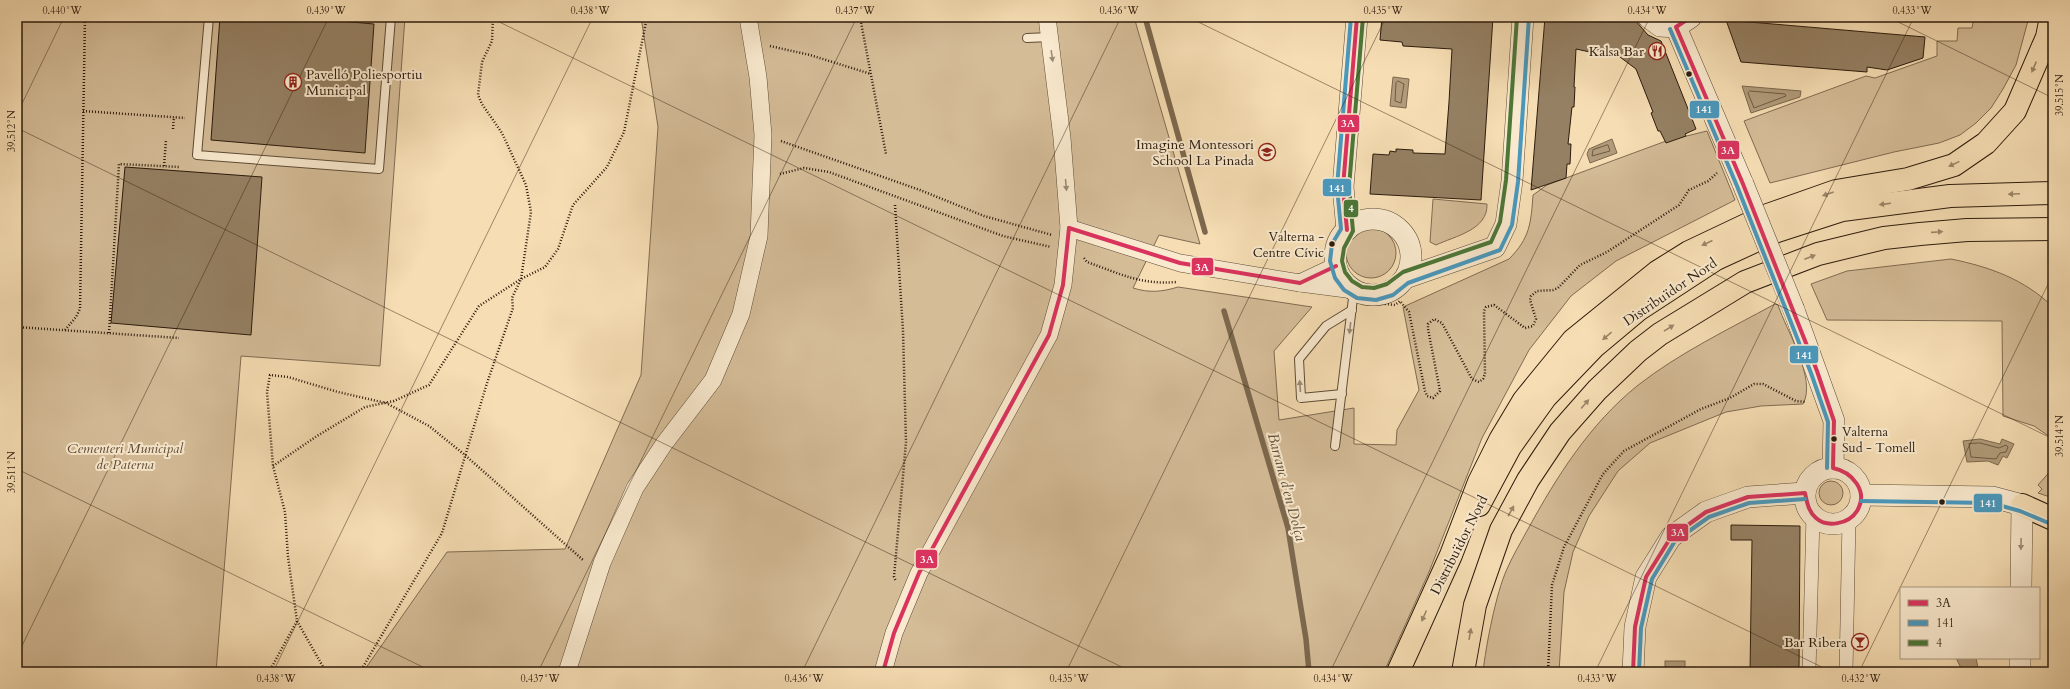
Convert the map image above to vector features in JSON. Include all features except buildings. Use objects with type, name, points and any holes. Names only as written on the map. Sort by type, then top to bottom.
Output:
[{"type":"main road","points":[[1451,555],[1479,482],[1500,440],[1524,400],[1573,340],[1652,277],[1689,252],[1765,216],[1836,191],[1908,179],[1954,165],[1986,143],[2015,111],[2047,37],[2051,17]]},
{"type":"main road","name":"Distribuïdor Nord","points":[[1398,672],[1451,555],[1510,447],[1545,398],[1595,346],[1638,310],[1716,260],[1776,231],[1842,210],[1950,196],[2053,193]]},
{"type":"main road","name":"Distribuïdor Nord","points":[[1463,672],[1475,605],[1501,530],[1528,480],[1560,432],[1597,390],[1638,351],[1660,334],[1744,282],[1818,254],[1884,238],[1920,234],[1967,230],[2053,229]]},
{"type":"main road","points":[[2022,505],[2053,519]]},
{"type":"street","points":[[567,672],[602,563],[635,488],[664,444],[713,380],[741,314],[759,236],[763,135],[758,77],[748,17]]},
{"type":"street","points":[[884,672],[894,633],[919,573],[1049,335],[1063,285],[1068,239],[1062,138],[1047,17]]},
{"type":"street","points":[[1347,230],[1343,187],[1357,17]]},
{"type":"street","points":[[1405,278],[1495,247],[1506,224],[1512,181],[1523,17]]},
{"type":"street","points":[[1648,17],[1660,26],[1683,22],[1735,165],[1794,310],[1834,421],[1832,468]]},
{"type":"street","points":[[1068,239],[1180,263],[1300,283],[1354,290],[1365,294],[1376,295],[1388,292],[1398,286],[1405,278],[1410,266],[1411,254],[1408,242],[1402,232],[1392,224],[1381,220],[1369,219],[1357,222],[1347,230],[1337,246],[1336,266],[1346,284],[1354,290]]},
{"type":"street","points":[[1300,283],[1336,266]]},
{"type":"street","points":[[1832,468],[1842,470],[1851,475],[1857,482],[1861,496],[1858,510],[1849,519],[1834,524],[1825,523],[1813,516],[1805,502],[1805,494],[1808,483],[1814,475],[1822,470],[1832,468]]},
{"type":"street","points":[[1633,672],[1635,627],[1646,577],[1671,537],[1706,512],[1748,497],[1805,494]]},
{"type":"street","points":[[1861,496],[1992,497],[2022,505],[2021,587]]},
{"type":"street","points":[[1809,672],[1813,516]]},
{"type":"street","points":[[1846,672],[1849,519]]},
{"type":"street","points":[[2020,659],[2020,672]]},
{"type":"lane","points":[[209,17],[197,155],[379,169],[391,17]]},
{"type":"lane","points":[[1027,38],[1050,37]]},
{"type":"lane","points":[[1335,446],[1354,290]]},
{"type":"lane","points":[[1342,394],[1301,398],[1299,359],[1326,326],[1352,310]]},
{"type":"path","points":[[65,330],[76,317],[80,308],[85,17]]},
{"type":"path","points":[[360,672],[442,533],[487,383],[513,308],[512,298],[521,279],[530,212],[526,185],[502,133],[482,104],[478,95],[482,62],[492,41],[493,17]]},
{"type":"path","points":[[273,466],[317,436],[365,408],[394,401],[429,385],[479,306],[521,279],[545,267],[558,249],[573,205],[607,167],[624,132],[647,17]]},
{"type":"path","points":[[860,17],[886,154]]},
{"type":"path","points":[[752,42],[810,55],[871,74]]},
{"type":"path","points":[[83,111],[185,118]]},
{"type":"path","points":[[173,129],[174,117]]},
{"type":"path","points":[[763,135],[920,190],[984,216],[1068,239]]},
{"type":"path","points":[[164,166],[166,140]]},
{"type":"path","points":[[109,333],[119,164],[180,167]]},
{"type":"path","points":[[1400,301],[1409,312],[1427,396],[1432,398],[1440,391],[1428,329],[1428,324],[1434,319],[1442,323],[1472,379],[1479,382],[1484,379],[1485,374],[1484,311],[1486,308],[1494,305],[1525,328],[1533,326],[1536,319],[1530,300],[1533,293],[1537,290],[1553,290],[1558,288],[1580,265],[1607,252],[1678,205],[1694,186],[1708,181],[1721,171],[1735,165]]},
{"type":"path","points":[[761,183],[781,173],[804,168],[829,172],[1003,236],[1068,239]]},
{"type":"path","points":[[895,205],[904,331],[906,442],[894,577],[906,603]]},
{"type":"path","points":[[17,326],[179,338]]},
{"type":"path","points":[[326,672],[297,621],[288,557],[285,512],[273,466],[267,392],[270,375],[288,377],[338,392],[386,403],[429,426],[465,455],[583,560]]},
{"type":"path","points":[[1548,672],[1552,585],[1555,573],[1564,547],[1603,474],[1614,461],[1630,448],[1701,409],[1730,398],[1754,384],[1763,384],[1796,401],[1810,403],[1826,398]]},
{"type":"path","points":[[269,672],[297,621]]},
{"type":"green space","name":"Cementeri Municipal de Paterna","points":[[17,17],[405,17],[380,366],[241,356],[216,672],[17,672]]},
{"type":"green space","points":[[641,17],[1134,17],[1200,244],[1159,235],[1133,288],[1145,291],[1156,291],[1178,287],[1312,307],[1274,351],[1279,420],[1354,408],[1354,444],[1396,445],[1397,430],[1419,390],[1403,307],[1509,259],[1521,244],[1528,230],[1533,195],[1547,185],[1666,141],[1707,131],[1735,200],[1616,261],[1571,296],[1529,350],[1482,438],[1429,572],[1384,672],[363,672],[447,552],[565,549],[641,375],[658,127]]},
{"type":"green space","points":[[1974,17],[2029,17],[2016,65],[1991,108],[1976,123],[1960,135],[1939,143],[1894,152],[1770,183],[1744,121],[1866,76],[1875,78],[1937,56],[1937,41],[1957,41],[1958,28],[1972,28]]},
{"type":"green space","points":[[1433,199],[1487,204],[1486,213],[1482,220],[1469,231],[1436,245],[1430,242]]},
{"type":"green space","points":[[1371,228],[1380,230],[1389,235],[1394,244],[1396,253],[1394,262],[1389,271],[1380,276],[1371,278],[1362,276],[1353,271],[1348,262],[1346,253],[1348,244],[1353,235],[1362,230]]},
{"type":"green space","points":[[1951,259],[1993,270],[2006,276],[2030,289],[2053,307],[2053,439],[2034,426],[2003,416],[2002,321],[1827,320],[1811,284],[1847,271]]},
{"type":"green space","points":[[1775,304],[1778,305],[1799,354],[1803,368],[1806,382],[1806,394],[1803,404],[1761,406],[1726,412],[1650,443],[1618,471],[1589,516],[1573,552],[1564,592],[1559,672],[1483,672],[1492,619],[1499,591],[1507,569],[1539,509],[1563,470],[1590,434],[1620,401],[1653,374],[1704,342]]},
{"type":"green space","points":[[2053,468],[2053,498],[2038,493],[2042,489],[2038,485]]},
{"type":"green space","points":[[1831,481],[1839,485],[1843,493],[1839,501],[1831,505],[1823,501],[1819,493],[1823,485]]},
{"type":"water","points":[[1393,77],[1409,79],[1406,108],[1390,106]]},
{"type":"water","points":[[1742,86],[1801,91],[1800,97],[1751,113]]},
{"type":"water","points":[[1612,139],[1617,153],[1590,163],[1587,154],[1589,149]]},
{"type":"water","points":[[1980,439],[2000,444],[2002,439],[2014,444],[2007,458],[2003,456],[1998,465],[1988,461],[1967,462],[1963,441]]},
{"type":"water","points":[[1956,659],[1976,659],[1978,668],[1984,670],[1983,672],[1955,672],[1962,670]]},
{"type":"water","points":[[1665,661],[1685,661],[1685,672],[1665,672]]},
{"type":"waterway","name":"Barranc d'en Dolça","points":[[1145,17],[1205,232]]},
{"type":"waterway","name":"Barranc d'en Dolça","points":[[1224,311],[1288,528],[1306,639],[1309,672]]},
{"type":"transit line","name":"141","points":[[1351,17],[1337,187],[1341,229],[1332,244],[1330,261],[1335,278],[1344,290],[1357,298],[1376,300],[1393,295],[1408,283],[1500,250],[1512,225],[1518,182],[1529,17]]},
{"type":"transit line","name":"3A","points":[[1347,230],[1343,187],[1357,17]]},
{"type":"transit line","name":"4","points":[[1363,17],[1349,187],[1353,231],[1344,248],[1342,261],[1345,272],[1352,281],[1362,287],[1374,288],[1387,284],[1403,272],[1491,242],[1500,222],[1506,180],[1517,17]]},
{"type":"transit line","name":"3A","points":[[1633,672],[1635,627],[1646,577],[1671,537],[1706,512],[1748,497],[1805,493],[1808,506],[1813,515],[1821,521],[1832,524],[1849,519],[1857,511],[1861,496],[1860,490],[1852,478],[1840,470],[1833,468],[1834,421],[1817,371],[1743,184],[1676,27],[1691,17]]},
{"type":"transit line","name":"141","points":[[1670,29],[1737,186],[1811,373],[1828,422],[1827,468]]},
{"type":"transit line","name":"3A","points":[[1069,228],[1180,263],[1300,283],[1336,266]]},
{"type":"transit line","name":"3A","points":[[883,672],[894,633],[919,573],[1049,335],[1063,285],[1069,228]]},
{"type":"transit line","name":"141","points":[[1639,672],[1641,628],[1652,579],[1675,541],[1709,517],[1749,503],[1805,499]]},
{"type":"transit line","name":"141","points":[[1861,501],[1991,503],[2020,511],[2051,524]]},
{"type":"place","name":"Kalsa Bar","points":[[1657,51]]},
{"type":"place","name":"Pavelló Poliesportiu Municipal","points":[[293,82]]},
{"type":"place","name":"Imagine Montessori School La Pinada","points":[[1267,152]]},
{"type":"place","name":"Valterna - Centre Cívic","points":[[1332,244]]},
{"type":"place","name":"Valterna Sud - Tomell","points":[[1834,439]]},
{"type":"place","name":"Bar Ribera","points":[[1860,642]]}]
